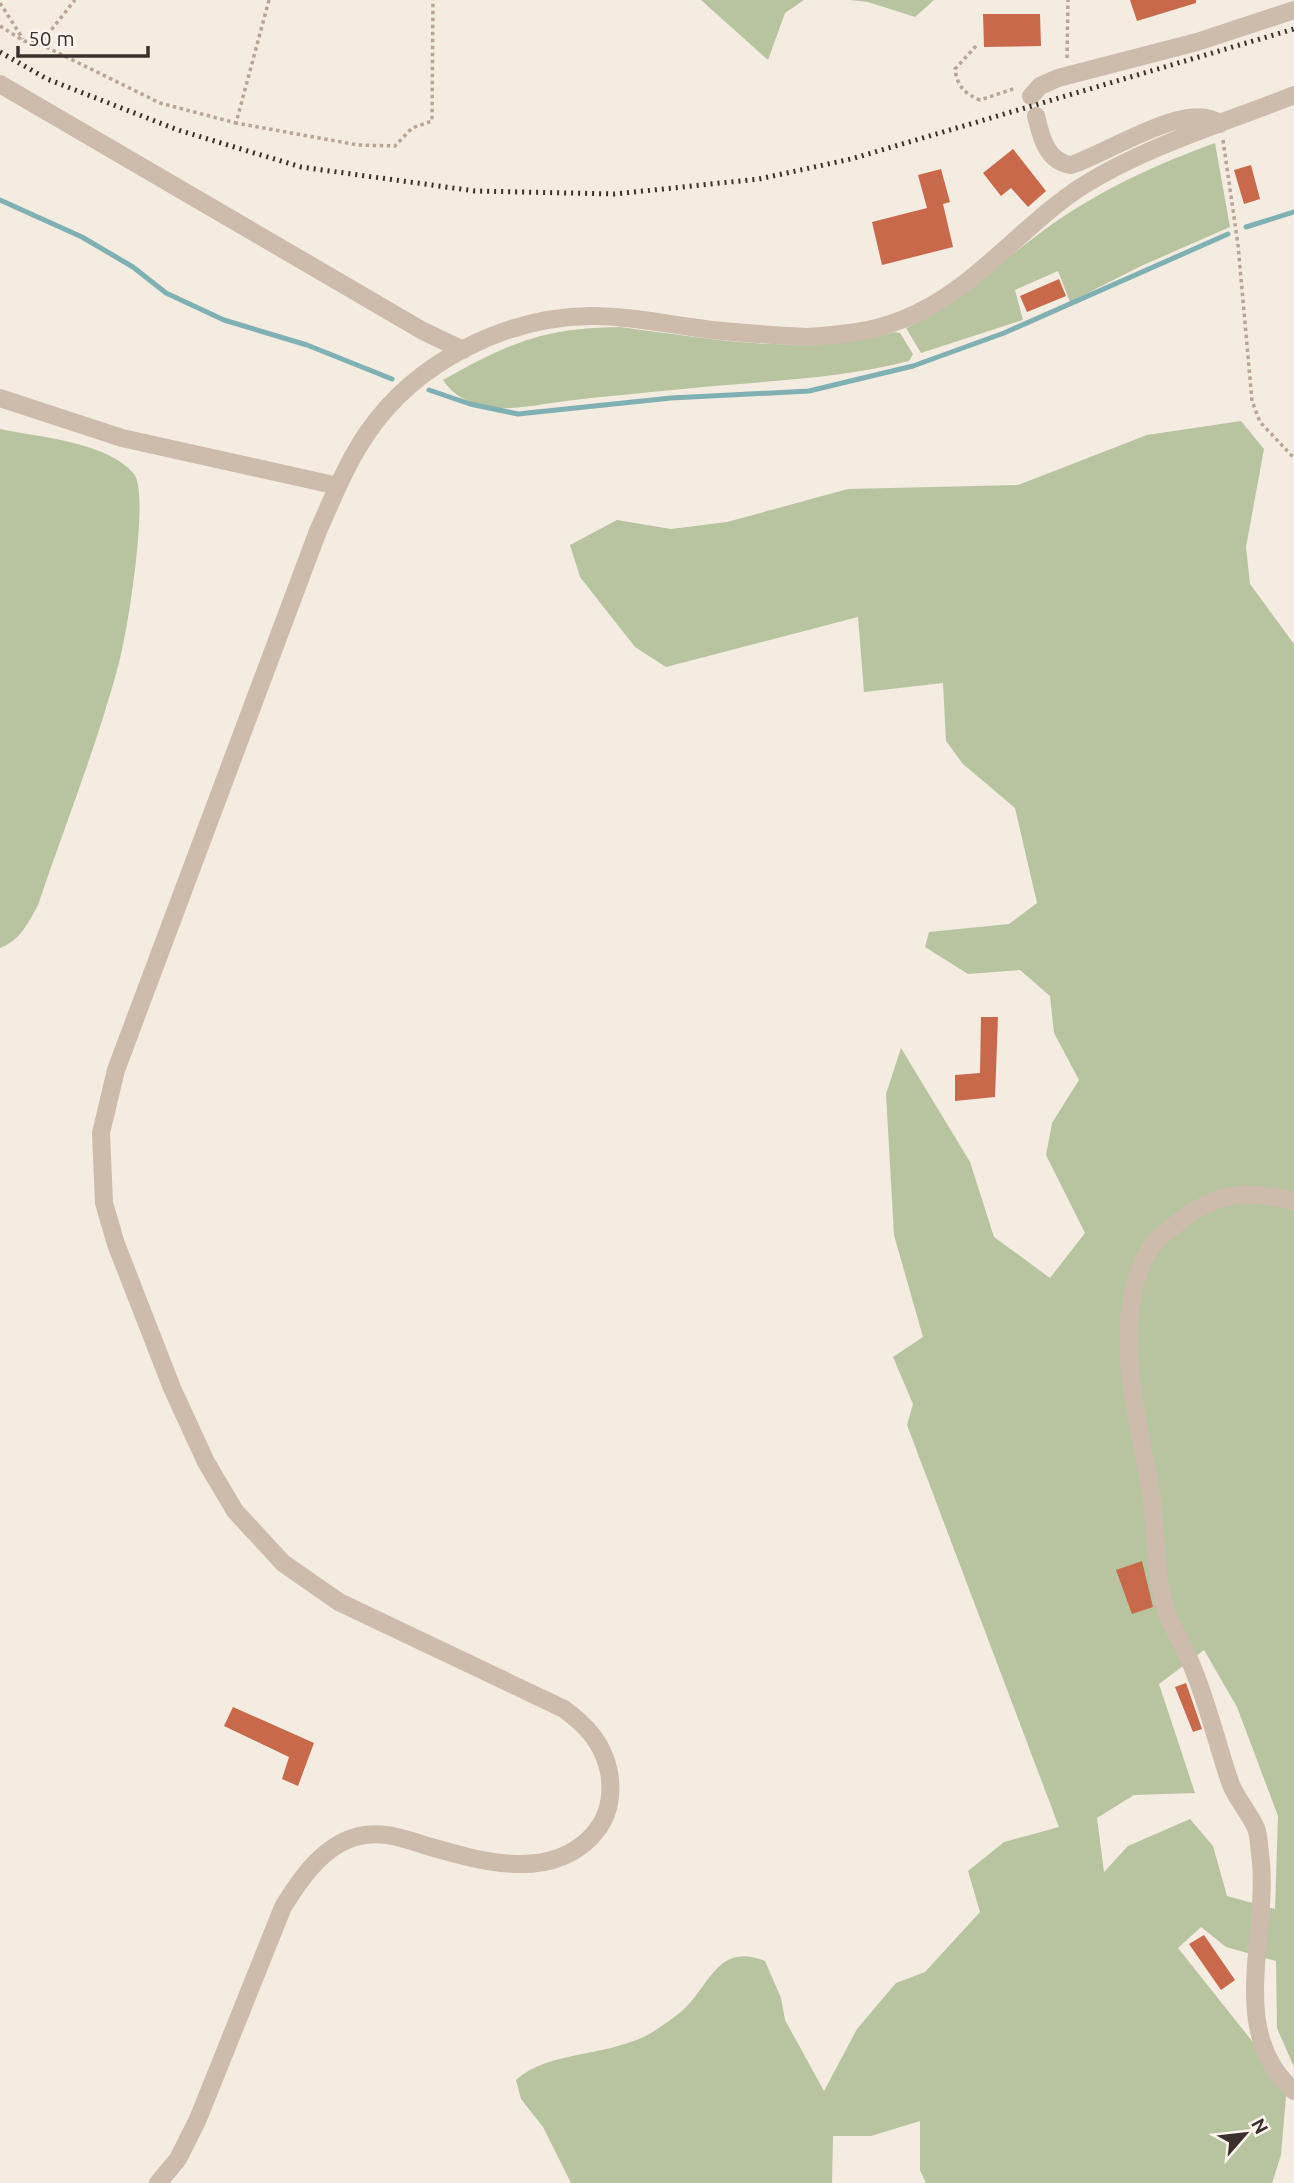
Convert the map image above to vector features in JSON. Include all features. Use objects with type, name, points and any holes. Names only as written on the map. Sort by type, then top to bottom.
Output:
[{"type":"street","points":[[1031,96],[1040,86],[1058,78],[1197,42],[1294,10]]},
{"type":"street","points":[[0,84],[422,331],[463,350]]},
{"type":"street","points":[[158,2183],[178,2159],[198,2119],[283,1907],[300,1879],[316,1861],[350,1839],[381,1833],[446,1851],[524,1866],[540,1865],[557,1859],[589,1839],[601,1825],[610,1800],[611,1787],[600,1743],[583,1723],[564,1709],[339,1602],[283,1563],[241,1518],[221,1490],[185,1418],[116,1244],[104,1203],[102,1133],[116,1070],[318,531],[338,486],[368,431],[394,401],[424,375],[463,350],[523,326],[590,316],[631,318],[768,335],[831,335],[871,330],[902,320],[952,292],[1047,211],[1085,185],[1138,156],[1294,95]]},
{"type":"street","points":[[1035,116],[1049,153],[1060,164],[1072,165],[1186,118],[1198,115],[1212,117],[1220,124]]},
{"type":"street","points":[[0,398],[121,438],[338,486]]},
{"type":"street","points":[[1294,1201],[1249,1192],[1221,1198],[1194,1210],[1150,1248],[1139,1273],[1129,1321],[1140,1441],[1152,1496],[1155,1564],[1164,1607],[1192,1665],[1231,1785],[1256,1829],[1262,1870],[1255,1978],[1256,2024],[1269,2064],[1294,2091]]},
{"type":"path","points":[[40,44],[75,0]]},
{"type":"path","points":[[236,123],[268,0]]},
{"type":"path","points":[[0,26],[24,41],[40,44],[160,103],[236,123],[358,145],[395,146],[403,141],[412,128],[432,121],[433,0]]},
{"type":"path","points":[[1066,63],[1068,0]]},
{"type":"path","points":[[0,3],[24,41]]},
{"type":"path","points":[[975,46],[954,69],[957,82],[968,95],[980,100],[1011,88],[1025,87],[1031,96]]},
{"type":"path","points":[[1220,124],[1238,245],[1252,401],[1261,422],[1294,458]]},
{"type":"green space","points":[[701,0],[804,0],[785,13],[768,60]]},
{"type":"green space","points":[[850,0],[934,0],[915,17],[868,2]]},
{"type":"green space","points":[[1215,143],[1230,227],[1141,266],[1070,302],[1058,271],[1015,290],[1023,320],[921,353],[906,328],[961,295],[1044,230],[1084,203],[1148,170]]},
{"type":"green space","points":[[620,327],[724,340],[792,345],[861,339],[895,332],[900,333],[913,354],[909,361],[825,376],[610,396],[517,408],[474,404],[456,394],[443,380],[488,356],[527,340],[569,330]]},
{"type":"green space","points":[[1241,421],[1264,449],[1246,547],[1250,584],[1294,644],[1294,2067],[1277,2028],[1276,1961],[1226,1947],[1201,1927],[1178,1948],[1287,2085],[1281,2155],[1272,2183],[926,2183],[920,2170],[920,2121],[871,2136],[833,2136],[832,2183],[571,2183],[543,2127],[521,2099],[516,2080],[546,2063],[639,2039],[682,2011],[716,1969],[725,1962],[736,1957],[749,1957],[765,1961],[781,1998],[785,2020],[824,2091],[857,2029],[896,1983],[925,1972],[980,1912],[968,1871],[1004,1842],[1059,1827],[907,1425],[913,1404],[893,1357],[923,1337],[894,1235],[886,1094],[901,1048],[970,1162],[994,1237],[1050,1278],[1085,1233],[1046,1155],[1052,1123],[1079,1080],[1054,1033],[1050,996],[1020,970],[968,974],[925,947],[929,932],[1009,924],[1037,903],[1015,808],[963,764],[946,741],[943,683],[864,692],[858,617],[666,667],[635,647],[580,577],[570,545],[617,520],[671,529],[727,522],[848,489],[1018,485],[1147,435]],"holes":[[[1204,1650],[1237,1707],[1278,1816],[1275,1909],[1227,1896],[1213,1846],[1190,1819],[1128,1846],[1104,1872],[1097,1818],[1134,1795],[1195,1793],[1159,1684]]]},
{"type":"green space","points":[[0,429],[72,442],[122,463],[134,474],[140,508],[127,624],[101,724],[38,905],[18,936],[0,948]]},
{"type":"building","points":[[1130,0],[1196,0],[1196,3],[1137,21]]},
{"type":"building","points":[[983,14],[1040,14],[1041,46],[984,47]]},
{"type":"building","points":[[1013,149],[1046,191],[1028,207],[1011,188],[1001,196],[983,173]]},
{"type":"building","points":[[1251,165],[1260,199],[1244,204],[1234,170]]},
{"type":"building","points":[[941,169],[950,202],[943,204],[953,247],[882,265],[872,222],[927,208],[918,175]]},
{"type":"building","points":[[1059,279],[1066,296],[1027,312],[1020,296]]},
{"type":"building","points":[[981,1017],[998,1017],[995,1097],[955,1101],[955,1075],[980,1073]]},
{"type":"building","points":[[1142,1561],[1153,1607],[1132,1614],[1116,1570]]},
{"type":"building","points":[[1186,1683],[1202,1729],[1193,1732],[1175,1687]]},
{"type":"building","points":[[233,1707],[314,1743],[298,1786],[282,1779],[289,1757],[224,1726]]},
{"type":"building","points":[[1204,1935],[1235,1980],[1221,1990],[1189,1944]]},
{"type":"waterway","points":[[0,200],[82,237],[133,267],[166,293],[224,320],[307,345],[392,379]]},
{"type":"waterway","points":[[1246,227],[1294,212]]},
{"type":"waterway","points":[[429,390],[470,404],[518,414],[671,398],[809,391],[913,366],[1004,333],[1228,234]]},
{"type":"railway","points":[[0,52],[47,79],[178,130],[301,167],[475,191],[615,194],[759,179],[851,159],[1294,29]]}]
